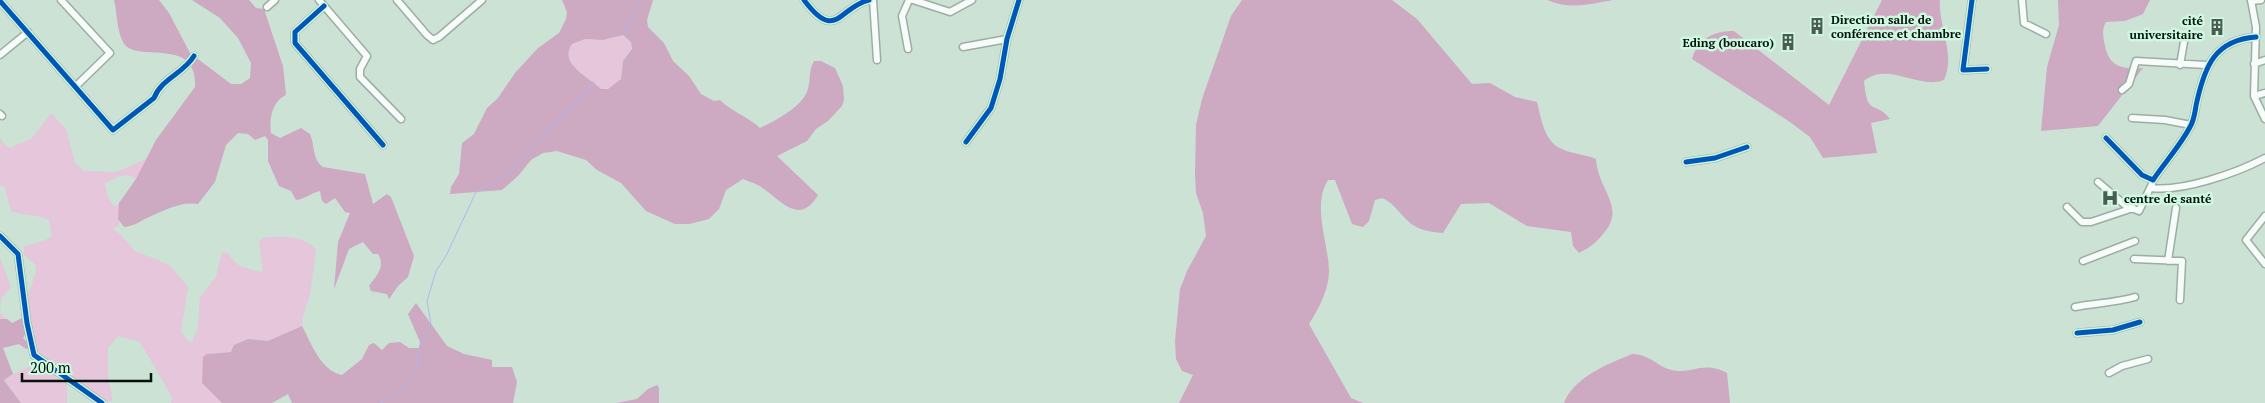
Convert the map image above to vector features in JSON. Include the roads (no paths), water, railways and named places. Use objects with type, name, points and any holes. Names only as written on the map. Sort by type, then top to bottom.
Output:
[{"type":"street","points":[[61,0],[110,53],[75,87]]},
{"type":"street","points":[[267,7],[274,0]]},
{"type":"street","points":[[320,0],[367,56],[360,69],[360,77],[401,119]]},
{"type":"street","points":[[397,0],[433,40],[482,0]]},
{"type":"street","points":[[804,0],[819,17],[830,20],[840,19],[857,5],[869,0]]},
{"type":"street","points":[[873,0],[877,60]]},
{"type":"street","points":[[908,49],[902,16],[909,0]]},
{"type":"street","points":[[913,0],[950,12],[972,0]]},
{"type":"street","points":[[966,142],[992,108],[1000,79],[1007,39],[1019,0]]},
{"type":"street","points":[[1972,0],[1963,70],[1987,69]]},
{"type":"street","points":[[2022,0],[2024,23],[2046,34]]},
{"type":"street","points":[[2261,0],[2251,0],[2256,37],[2254,96],[2265,119]]},
{"type":"street","points":[[0,1],[113,130],[154,98],[156,91],[170,78],[187,68],[194,56]]},
{"type":"street","points":[[324,6],[295,32],[294,44],[383,145]]},
{"type":"street","points":[[0,55],[28,32]]},
{"type":"street","points":[[2180,64],[2185,36]]},
{"type":"street","points":[[2098,182],[2124,205],[2140,211],[2153,180],[2191,125],[2206,65],[2228,46],[2243,38],[2256,37]]},
{"type":"street","points":[[963,47],[1007,39]]},
{"type":"street","points":[[2254,64],[2265,60]]},
{"type":"street","points":[[2122,90],[2129,84],[2136,61],[2206,65]]},
{"type":"street","points":[[2254,96],[2265,93]]},
{"type":"street","points":[[2132,118],[2165,120],[2191,125]]},
{"type":"street","points":[[2106,138],[2142,175],[2153,180]]},
{"type":"street","points":[[1686,162],[1715,158],[1747,147]]},
{"type":"street","points":[[2151,188],[2178,187],[2237,172],[2265,158]]},
{"type":"street","points":[[2067,208],[2082,222],[2091,222],[2133,208]]},
{"type":"street","points":[[2168,260],[2176,208]]},
{"type":"street","points":[[2265,216],[2246,240],[2265,264]]},
{"type":"street","points":[[0,236],[18,254],[27,323],[34,355],[102,403]]},
{"type":"street","points":[[2083,261],[2135,240]]},
{"type":"street","points":[[2134,259],[2182,261],[2180,300]]},
{"type":"street","points":[[2075,307],[2101,302],[2120,302],[2135,297]]},
{"type":"street","points":[[2077,333],[2113,330],[2140,322]]},
{"type":"street","points":[[2109,373],[2122,366],[2148,359]]},
{"type":"waterway","points":[[623,35],[641,0]]},
{"type":"waterway","points":[[381,403],[398,393],[416,372],[419,348],[431,324],[427,301],[436,271],[446,256],[476,192],[510,172],[594,82]]},
{"type":"place","name":"Direction salle de conférence et chambre","points":[[1817,26]]},
{"type":"place","name":"cité universitaire","points":[[2217,27]]},
{"type":"place","name":"Eding (boucaro)","points":[[1788,42]]},
{"type":"place","name":"centre de santé","points":[[2110,198]]}]
